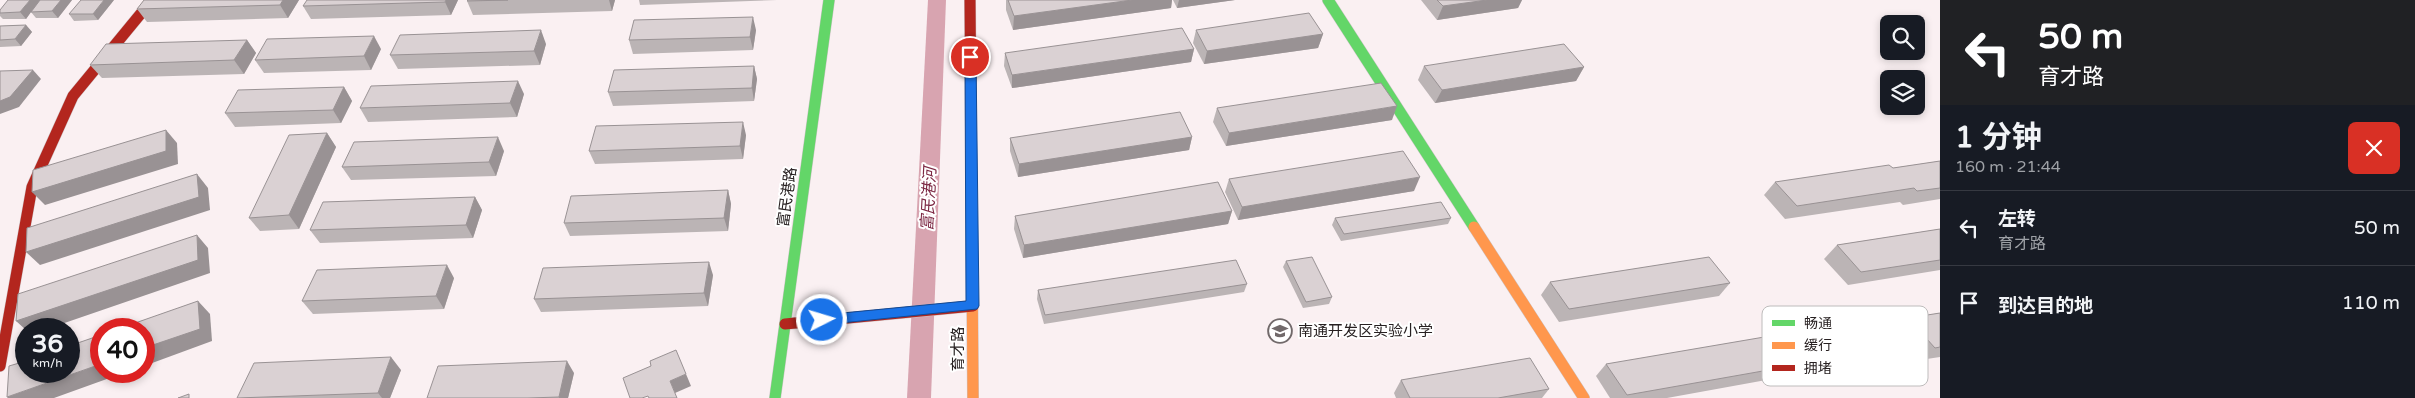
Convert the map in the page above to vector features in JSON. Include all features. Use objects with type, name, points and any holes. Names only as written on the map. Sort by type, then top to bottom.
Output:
[{"type":"street","points":[[0,366],[32,187],[73,96],[152,0]]},
{"type":"street","name":"富民港路","points":[[775,398],[829,0]]},
{"type":"street","name":"育才路","points":[[970,0],[973,398]]},
{"type":"street","points":[[1328,0],[1584,398]]},
{"type":"street","points":[[785,324],[972,306]]},
{"type":"building","points":[[8,0],[30,0],[20,12],[0,13],[0,10]]},
{"type":"building","points":[[40,0],[61,0],[52,11],[31,12]]},
{"type":"building","points":[[81,0],[104,0],[93,14],[69,14]]},
{"type":"building","points":[[144,0],[283,0],[280,5],[137,9]]},
{"type":"building","points":[[307,0],[446,0],[445,2],[303,6]]},
{"type":"building","points":[[468,0],[508,0],[467,1]]},
{"type":"building","points":[[1008,0],[1132,0],[1014,16]]},
{"type":"building","points":[[1437,0],[1487,0],[1443,6]]},
{"type":"building","points":[[1309,13],[1323,34],[1207,51],[1196,30]]},
{"type":"building","points":[[753,17],[750,37],[629,40],[634,20]]},
{"type":"building","points":[[26,25],[15,39],[0,40],[0,26]]},
{"type":"building","points":[[1182,28],[1194,49],[1012,75],[1005,53]]},
{"type":"building","points":[[541,30],[534,51],[390,55],[400,35]]},
{"type":"building","points":[[374,36],[364,56],[255,60],[267,39]]},
{"type":"building","points":[[247,40],[234,60],[90,65],[106,44]]},
{"type":"building","points":[[1564,44],[1584,67],[1442,90],[1424,66]]},
{"type":"building","points":[[754,66],[752,88],[608,92],[614,70]]},
{"type":"building","points":[[33,70],[10,97],[0,101],[0,71]]},
{"type":"building","points":[[518,81],[510,103],[360,108],[371,86]]},
{"type":"building","points":[[1381,83],[1397,106],[1229,133],[1217,108]]},
{"type":"building","points":[[344,87],[333,110],[225,113],[238,90]]},
{"type":"building","points":[[1180,112],[1192,137],[1019,164],[1010,138]]},
{"type":"building","points":[[743,122],[740,146],[589,151],[596,126]]},
{"type":"building","points":[[166,130],[166,151],[32,192],[33,170]]},
{"type":"building","points":[[327,133],[289,215],[249,218],[289,135]]},
{"type":"building","points":[[498,137],[489,162],[342,167],[354,142]]},
{"type":"building","points":[[1403,151],[1420,177],[1242,207],[1229,179]]},
{"type":"building","points":[[1940,161],[1940,188],[1917,191],[1914,188],[1797,206],[1775,182],[1889,165],[1893,168]]},
{"type":"building","points":[[197,174],[199,197],[26,252],[27,228]]},
{"type":"building","points":[[1218,182],[1232,211],[1024,245],[1015,216]]},
{"type":"building","points":[[728,190],[724,218],[564,223],[571,196]]},
{"type":"building","points":[[475,197],[466,225],[310,230],[323,202]]},
{"type":"building","points":[[1441,202],[1451,218],[1344,234],[1335,218]]},
{"type":"building","points":[[1940,229],[1940,260],[1861,272],[1837,245]]},
{"type":"building","points":[[197,235],[198,260],[25,318],[16,318],[18,294]]},
{"type":"building","points":[[1312,257],[1332,297],[1306,302],[1286,261]]},
{"type":"building","points":[[1709,257],[1730,283],[1569,309],[1550,282]]},
{"type":"building","points":[[1236,260],[1247,284],[1045,315],[1038,290]]},
{"type":"building","points":[[709,262],[704,293],[534,299],[543,268]]},
{"type":"building","points":[[447,265],[436,296],[302,301],[317,270]]},
{"type":"building","points":[[198,301],[200,329],[155,344],[155,318],[149,318]]},
{"type":"building","points":[[1940,313],[1940,347],[1935,348],[1928,340],[1928,315]]},
{"type":"building","points":[[1762,337],[1762,371],[1627,395],[1606,364]]},
{"type":"building","points":[[90,339],[90,368],[80,371],[80,342]]},
{"type":"building","points":[[676,350],[686,374],[670,381],[677,398],[649,398],[648,396],[630,398],[623,378],[651,366],[650,361]]},
{"type":"building","points":[[391,357],[378,393],[237,398],[254,363]]},
{"type":"building","points":[[1530,358],[1549,389],[1498,398],[1410,398],[1401,380]]},
{"type":"building","points":[[567,361],[559,397],[427,398],[438,366]]},
{"type":"building","points":[[15,364],[15,383],[47,383],[7,397],[9,366]]},
{"type":"building","points":[[189,394],[189,398],[178,398]]},
{"type":"waterway","name":"富民港河","points":[[919,398],[937,0]]},
{"type":"traffic: fast","points":[[775,398],[829,0]]},
{"type":"traffic: fast","points":[[1328,0],[1474,227]]},
{"type":"traffic: slow","points":[[1474,227],[1584,398]]},
{"type":"traffic: slow","points":[[972,258],[973,398]]},
{"type":"traffic: jam","points":[[0,366],[32,187],[73,96],[152,0]]},
{"type":"traffic: jam","points":[[970,0],[972,258]]},
{"type":"traffic: jam","points":[[785,324],[973,306]]},
{"type":"place","name":"南通开发区实验小学","points":[[1280,331]]},
{"type":"route","points":[[822,320],[973,306],[970,57]]}]
